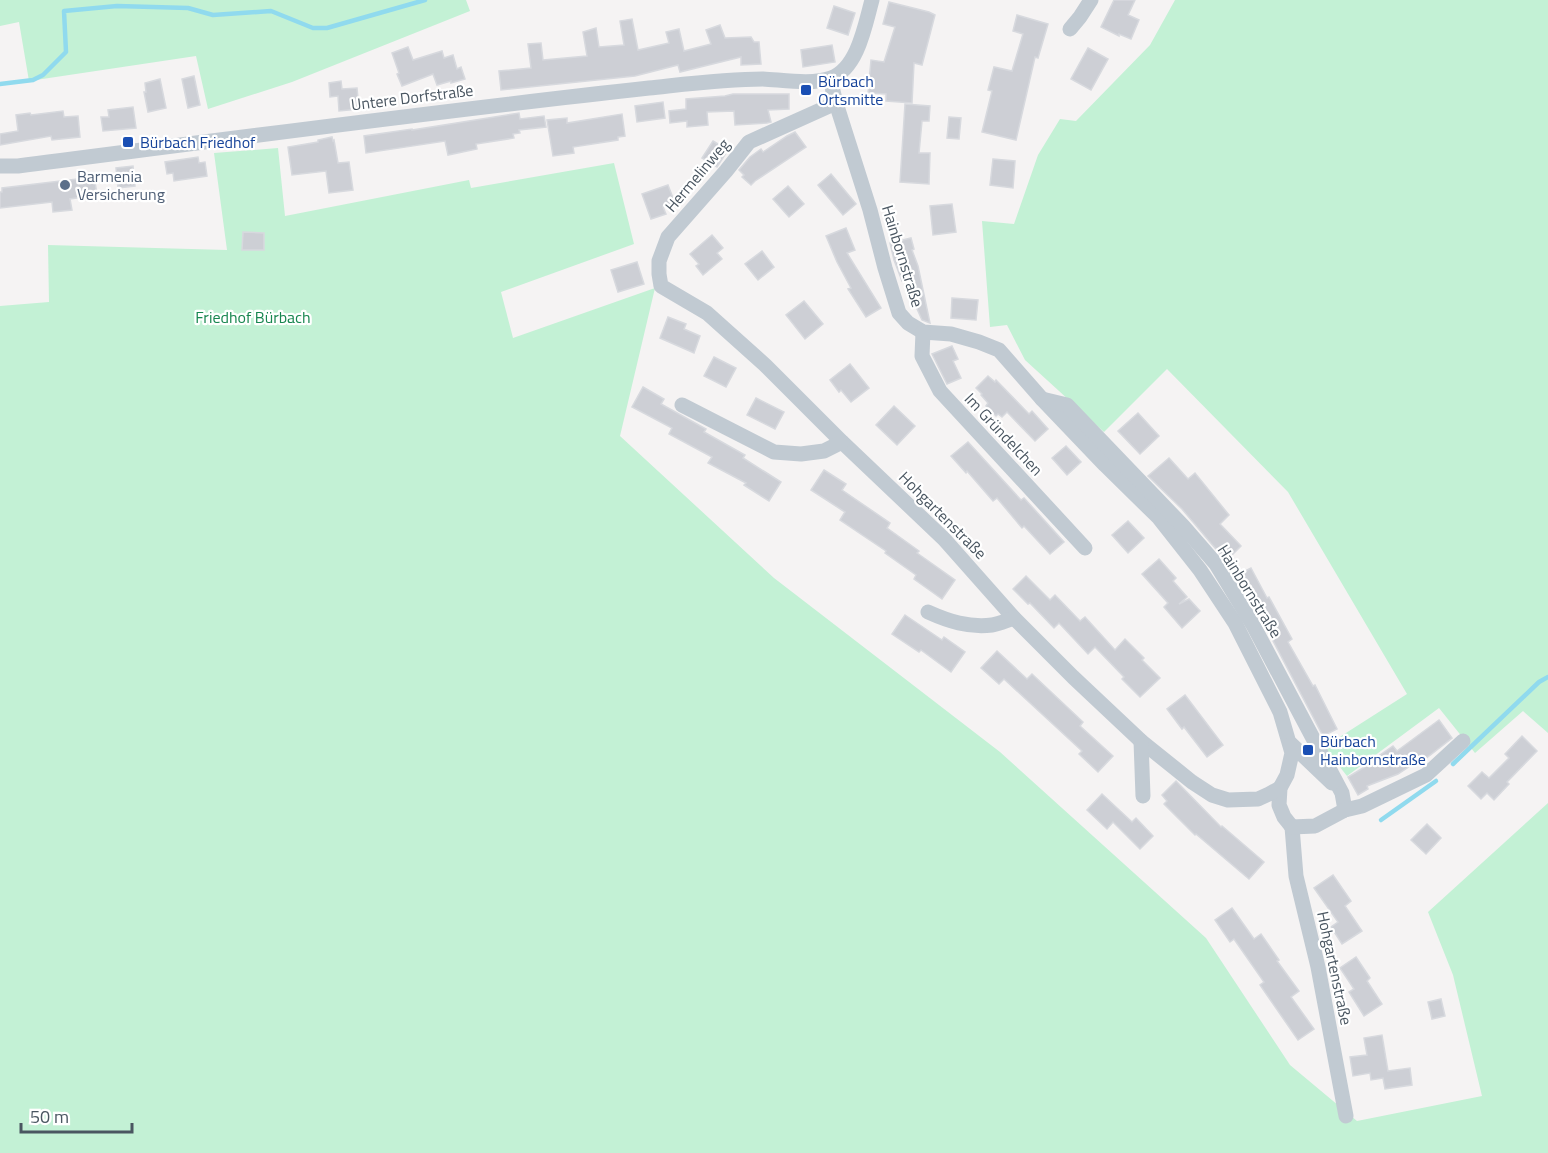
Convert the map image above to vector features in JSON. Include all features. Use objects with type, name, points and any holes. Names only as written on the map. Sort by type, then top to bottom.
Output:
[{"type":"street","points":[[830,79],[848,67],[858,46],[872,0]]},
{"type":"street","points":[[1070,29],[1091,0]]},
{"type":"street","name":"Untere Dorfstraße","points":[[0,166],[664,86],[761,79],[811,81],[830,79]]},
{"type":"street","name":"Hainbornstraße","points":[[830,79],[899,313],[908,323],[922,332],[951,334],[999,350],[1042,399],[1158,518],[1200,570],[1235,623],[1280,712],[1292,753],[1287,775],[1280,788],[1279,805],[1284,817],[1292,827]]},
{"type":"street","name":"Hermelinweg","points":[[662,286],[659,261],[668,237],[749,142],[836,104]]},
{"type":"street","name":"Hohgartenstraße","points":[[662,286],[707,313],[765,365],[944,539],[1014,618],[1141,741],[1212,795],[1228,800],[1258,799],[1280,788]]},
{"type":"street","name":"Im Gründelchen","points":[[922,332],[922,356],[940,391],[1085,548]]},
{"type":"street","name":"Hainbornstraße","points":[[1042,399],[1067,405],[1183,526],[1216,564],[1253,625],[1342,793],[1345,810]]},
{"type":"street","points":[[682,405],[774,452],[801,454],[824,451],[842,442]]},
{"type":"street","points":[[928,612],[950,622],[975,626],[994,625],[1014,618]]},
{"type":"street","points":[[1141,741],[1143,796]]},
{"type":"street","points":[[1292,827],[1315,826],[1345,810],[1362,806],[1426,775],[1463,741]]},
{"type":"street","name":"Hainbornstraße","points":[[1290,744],[1337,787]]},
{"type":"street","name":"Hohgartenstraße","points":[[1292,827],[1296,876],[1317,967],[1346,1116]]},
{"type":"green space","points":[[0,0],[466,0],[470,11],[292,82],[208,109],[196,56],[29,81],[19,22],[0,26]]},
{"type":"green space","points":[[1175,0],[1548,0],[1548,733],[1523,711],[1475,753],[1439,708],[1347,776],[1324,747],[1407,694],[1288,492],[1167,369],[1104,432],[1025,360],[1007,325],[990,327],[982,221],[1014,224],[1038,155],[1060,119],[1076,121],[1150,45]]},
{"type":"green space","name":"Friedhof Bürbach","points":[[278,148],[285,216],[469,180],[471,188],[614,163],[634,244],[501,292],[513,338],[655,288],[620,436],[774,578],[1000,752],[1206,938],[1290,1065],[1357,1121],[1482,1096],[1453,975],[1428,912],[1548,803],[1548,1153],[0,1153],[0,306],[49,302],[48,245],[227,250],[214,153]]},
{"type":"building","points":[[1114,0],[1135,0],[1128,15],[1139,20],[1131,39],[1101,27]]},
{"type":"building","points":[[889,2],[935,15],[922,65],[914,63],[912,103],[886,101],[886,94],[868,93],[871,60],[884,62],[895,27],[883,24]]},
{"type":"building","points":[[834,6],[855,13],[848,35],[827,28]]},
{"type":"building","points":[[1017,15],[1048,24],[1038,58],[1035,57],[1016,140],[982,132],[992,91],[988,90],[994,67],[1012,71],[1023,34],[1013,31]]},
{"type":"building","points":[[632,19],[638,50],[669,43],[666,32],[679,29],[684,51],[711,44],[706,30],[720,25],[725,38],[751,37],[754,42],[759,42],[761,64],[741,65],[741,57],[680,72],[678,65],[635,76],[501,90],[499,71],[531,68],[528,44],[541,43],[543,60],[587,56],[583,32],[596,28],[599,47],[624,45],[620,21]]},
{"type":"building","points":[[832,45],[835,62],[803,67],[801,50]]},
{"type":"building","points":[[408,47],[413,60],[442,51],[444,58],[453,55],[457,69],[461,67],[465,79],[437,85],[433,74],[402,86],[392,53]]},
{"type":"building","points":[[1088,48],[1108,59],[1091,90],[1071,79]]},
{"type":"building","points":[[194,76],[200,105],[188,108],[182,79]]},
{"type":"building","points":[[160,79],[166,108],[148,112],[144,92],[146,92],[145,83]]},
{"type":"building","points":[[341,81],[342,89],[357,88],[359,109],[339,111],[338,96],[330,97],[329,83]]},
{"type":"building","points":[[733,94],[789,94],[789,109],[768,110],[771,122],[767,123],[735,125],[734,111],[707,112],[708,125],[687,127],[687,121],[670,123],[669,111],[686,109],[686,99]]},
{"type":"building","points":[[663,102],[665,118],[637,122],[635,106]]},
{"type":"building","points":[[905,104],[930,106],[929,121],[922,121],[919,153],[930,153],[929,184],[900,182]]},
{"type":"building","points":[[133,107],[136,128],[103,131],[101,117],[109,117],[108,110]]},
{"type":"building","points":[[63,111],[64,117],[78,116],[80,137],[52,140],[51,136],[0,145],[0,134],[18,131],[16,115]]},
{"type":"building","points":[[519,113],[520,119],[544,116],[546,127],[519,130],[520,133],[513,134],[514,138],[476,144],[477,149],[448,155],[445,141],[366,153],[364,136]]},
{"type":"building","points":[[622,114],[625,136],[618,137],[618,140],[573,147],[574,153],[553,156],[547,120],[567,118],[567,123]]},
{"type":"building","points":[[949,117],[961,118],[959,139],[947,138]]},
{"type":"building","points":[[795,132],[806,147],[751,185],[742,177],[744,175],[739,170],[750,157],[761,149],[763,152]]},
{"type":"building","points":[[332,137],[338,163],[349,162],[353,190],[329,193],[326,171],[292,175],[288,147]]},
{"type":"building","points":[[713,141],[728,150],[717,167],[702,158]]},
{"type":"building","points":[[198,157],[199,163],[205,162],[207,176],[174,181],[173,173],[167,174],[165,162]]},
{"type":"building","points":[[993,159],[1015,161],[1013,188],[990,185]]},
{"type":"building","points":[[133,166],[135,186],[118,188],[116,168]]},
{"type":"building","points":[[831,174],[856,204],[843,215],[818,185]]},
{"type":"building","points":[[77,179],[78,184],[95,181],[97,195],[70,199],[72,210],[53,212],[52,202],[0,208],[2,188]]},
{"type":"building","points":[[668,185],[675,203],[663,207],[666,214],[651,219],[642,194]]},
{"type":"building","points":[[788,186],[804,204],[789,217],[773,199]]},
{"type":"building","points":[[952,204],[956,232],[933,235],[930,206]]},
{"type":"building","points":[[846,228],[855,250],[847,253],[881,308],[866,317],[848,289],[851,288],[826,236]]},
{"type":"building","points":[[243,232],[264,233],[264,250],[242,250]]},
{"type":"building","points":[[712,235],[723,248],[717,253],[722,259],[703,275],[696,266],[699,264],[690,254]]},
{"type":"building","points":[[911,238],[930,323],[922,320],[904,280],[902,281],[890,243]]},
{"type":"building","points":[[762,251],[774,267],[758,280],[745,264]]},
{"type":"building","points":[[637,262],[644,284],[618,292],[611,270]]},
{"type":"building","points":[[952,298],[978,300],[976,320],[951,318]]},
{"type":"building","points":[[804,301],[823,324],[805,339],[786,315]]},
{"type":"building","points":[[668,317],[686,324],[684,329],[700,336],[694,353],[660,338]]},
{"type":"building","points":[[952,346],[958,359],[953,361],[961,378],[947,384],[932,354]]},
{"type":"building","points":[[714,357],[736,368],[726,387],[704,376]]},
{"type":"building","points":[[850,364],[869,388],[851,402],[830,380]]},
{"type":"building","points":[[988,376],[995,382],[996,380],[1029,414],[1032,411],[1048,429],[1035,441],[1007,412],[1002,417],[998,414],[996,416],[986,406],[988,403],[976,388]]},
{"type":"building","points":[[643,387],[664,399],[661,404],[706,429],[704,432],[745,455],[743,458],[781,482],[769,501],[744,485],[746,483],[708,463],[712,457],[669,434],[672,428],[632,407]]},
{"type":"building","points":[[756,398],[784,412],[775,429],[747,415]]},
{"type":"building","points":[[894,406],[915,426],[897,445],[876,425]]},
{"type":"building","points":[[1138,413],[1159,436],[1140,454],[1118,431]]},
{"type":"building","points":[[968,442],[1021,500],[1024,498],[1064,542],[1050,554],[1024,526],[1022,528],[997,498],[993,501],[951,456]]},
{"type":"building","points":[[1066,446],[1081,462],[1067,475],[1052,458]]},
{"type":"building","points":[[1169,458],[1188,479],[1195,473],[1229,515],[1220,524],[1241,546],[1226,561],[1182,509],[1148,476]]},
{"type":"building","points":[[824,470],[846,484],[842,490],[890,523],[887,528],[955,580],[942,599],[914,579],[916,575],[885,553],[886,551],[840,520],[845,512],[811,490]]},
{"type":"building","points":[[1128,521],[1144,538],[1128,553],[1112,535]]},
{"type":"building","points":[[1159,559],[1176,578],[1173,581],[1187,597],[1179,604],[1189,599],[1200,611],[1182,628],[1164,607],[1168,603],[1142,574]]},
{"type":"building","points":[[1251,568],[1292,639],[1288,642],[1313,686],[1315,685],[1337,729],[1323,736],[1262,620],[1235,576]]},
{"type":"building","points":[[1026,576],[1050,600],[1055,595],[1080,621],[1085,617],[1115,650],[1125,639],[1160,678],[1140,697],[1095,647],[1088,654],[1059,623],[1054,628],[1013,589]]},
{"type":"building","points":[[905,615],[942,640],[944,637],[965,652],[951,672],[921,650],[919,652],[892,634]]},
{"type":"building","points":[[997,651],[1027,679],[1032,674],[1083,722],[1080,726],[1113,756],[1098,772],[1079,754],[1082,751],[1004,679],[999,684],[981,668]]},
{"type":"building","points":[[1185,695],[1223,745],[1207,757],[1167,709]]},
{"type":"building","points":[[1439,720],[1452,738],[1420,763],[1419,760],[1398,774],[1367,786],[1368,789],[1358,795],[1348,777],[1393,746],[1397,751]]},
{"type":"building","points":[[1522,736],[1537,751],[1507,782],[1509,784],[1494,800],[1487,793],[1481,799],[1468,786],[1482,772],[1489,778],[1509,758],[1505,754]]},
{"type":"building","points":[[1176,781],[1221,827],[1264,862],[1249,879],[1195,835],[1164,804],[1167,801],[1162,795]]},
{"type":"building","points":[[1102,794],[1132,822],[1136,818],[1153,836],[1140,849],[1113,822],[1107,829],[1087,810]]},
{"type":"building","points":[[1427,824],[1441,838],[1426,854],[1411,840]]},
{"type":"building","points":[[1333,875],[1351,901],[1345,906],[1362,931],[1342,944],[1331,927],[1338,922],[1314,888]]},
{"type":"building","points":[[1232,908],[1254,939],[1261,934],[1299,991],[1291,997],[1314,1029],[1298,1040],[1260,985],[1264,982],[1234,939],[1230,942],[1215,920]]},
{"type":"building","points":[[1356,957],[1370,978],[1367,981],[1382,1004],[1364,1016],[1349,992],[1354,989],[1340,968]]},
{"type":"building","points":[[1441,999],[1445,1016],[1432,1019],[1428,1002]]},
{"type":"building","points":[[1382,1035],[1388,1071],[1410,1068],[1412,1085],[1385,1089],[1383,1078],[1371,1080],[1370,1073],[1353,1076],[1350,1057],[1367,1055],[1364,1038]]},
{"type":"waterway","points":[[0,84],[33,80],[43,75],[66,52],[64,11],[117,6],[188,8],[213,15],[271,11],[313,28],[327,28],[425,0]]},
{"type":"waterway","points":[[1453,764],[1539,682],[1548,677]]},
{"type":"waterway","points":[[1381,820],[1436,781]]},
{"type":"place","name":"Bürbach Ortsmitte","points":[[806,90]]},
{"type":"place","name":"Bürbach Friedhof","points":[[128,142]]},
{"type":"place","name":"Barmenia Versicherung","points":[[65,185]]},
{"type":"place","name":"Bürbach Hainbornstraße","points":[[1308,750]]}]
